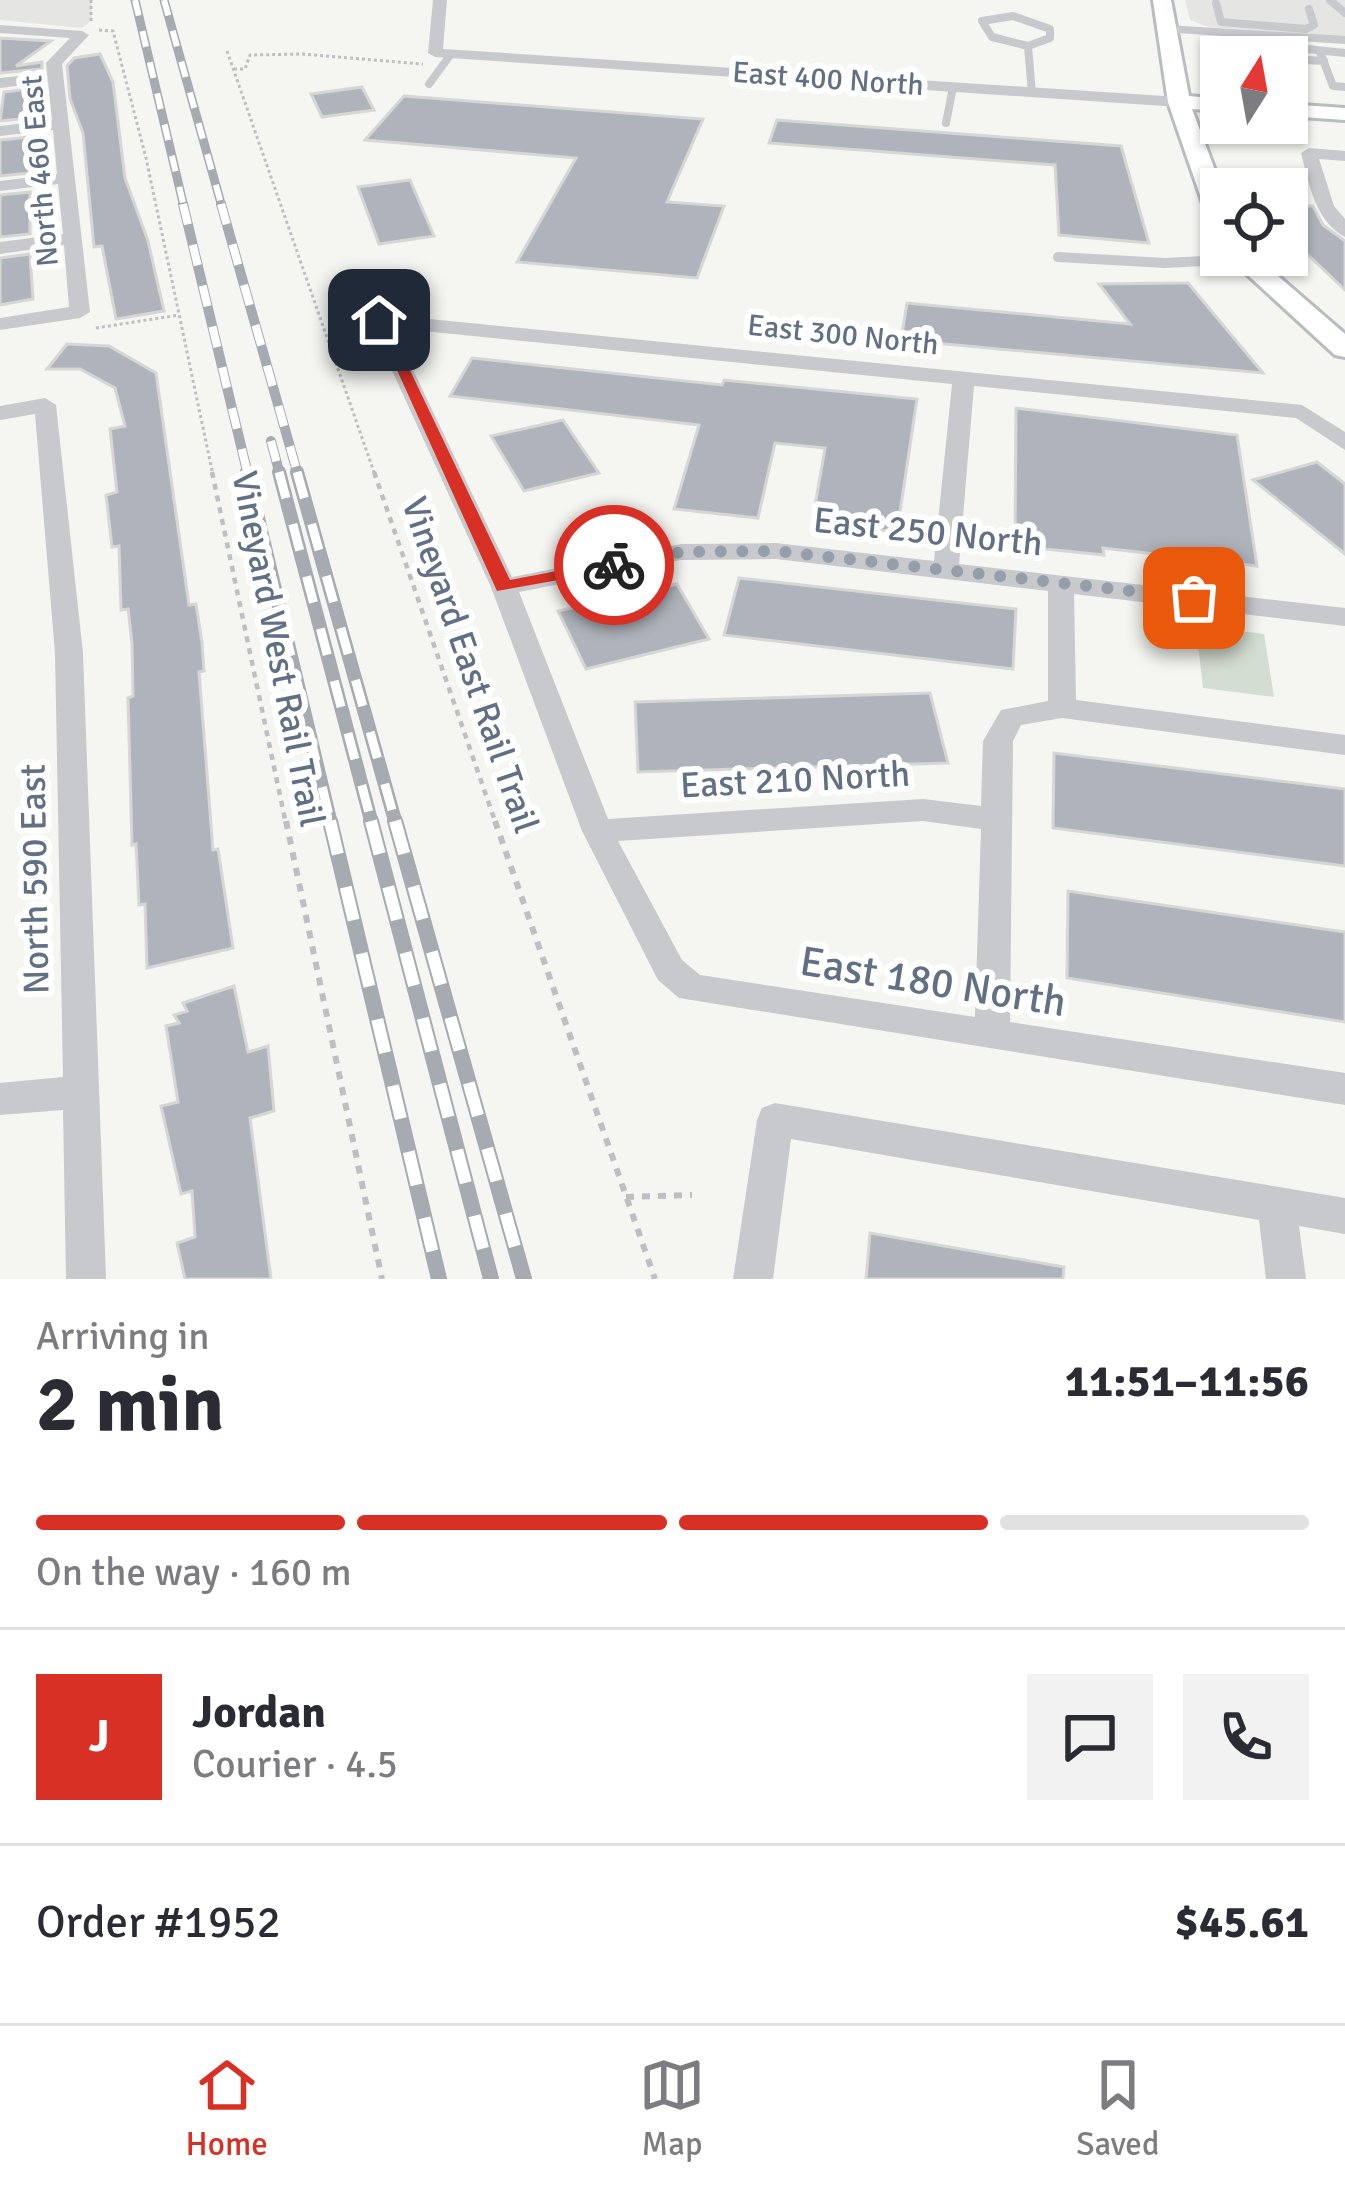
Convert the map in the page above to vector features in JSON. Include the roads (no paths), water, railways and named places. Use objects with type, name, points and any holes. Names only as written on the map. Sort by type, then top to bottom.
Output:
[{"type":"main road","points":[[1162,0],[1179,103],[1202,168]]},
{"type":"main road","name":"East 400 North","points":[[1179,103],[1200,104]]},
{"type":"main road","points":[[1308,111],[1345,113]]},
{"type":"main road","points":[[1262,276],[1345,349]]},
{"type":"street","points":[[438,57],[440,0]]},
{"type":"street","name":"North 460 East","points":[[0,28],[82,32],[53,63],[80,312],[0,324]]},
{"type":"street","points":[[1167,29],[1345,40]]},
{"type":"street","name":"East 400 North","points":[[438,57],[1179,103]]},
{"type":"street","points":[[0,82],[57,76]]},
{"type":"street","points":[[0,131],[58,124]]},
{"type":"street","points":[[1345,156],[1309,153],[1325,207],[1345,231]]},
{"type":"street","points":[[0,186],[66,178]]},
{"type":"street","points":[[0,248],[74,238]]},
{"type":"street","name":"East 300 North","points":[[504,587],[379,320],[1302,412],[1345,443]]},
{"type":"street","points":[[946,571],[964,376]]},
{"type":"street","name":"North 590 East","points":[[0,412],[45,406],[69,653],[86,1279]]},
{"type":"street","name":"East 250 North","points":[[504,587],[681,552],[776,551],[1345,617]]},
{"type":"street","points":[[1061,583],[1062,708]]},
{"type":"street","points":[[504,587],[597,831]]},
{"type":"street","points":[[992,1036],[998,741],[1010,717],[1062,708],[1345,745]]},
{"type":"street","name":"East 210 North","points":[[597,831],[923,810],[997,820]]},
{"type":"street","name":"East 180 North","points":[[597,831],[670,970],[691,988],[1345,1089]]},
{"type":"street","points":[[0,1099],[80,1093]]},
{"type":"street","points":[[753,1279],[775,1120],[1345,1216]]},
{"type":"street","points":[[1277,1204],[1286,1279]]},
{"type":"lane","points":[[1330,0],[1345,13]]},
{"type":"lane","points":[[1216,3],[1221,22],[1306,28],[1314,25],[1309,9]]},
{"type":"lane","points":[[1012,16],[1050,29],[1051,38],[1044,44],[1028,46],[992,38],[982,21],[1012,16]]},
{"type":"lane","points":[[1028,46],[1032,93]]},
{"type":"lane","points":[[1308,46],[1322,57],[1333,86],[1345,87]]},
{"type":"lane","points":[[1308,57],[1345,53]]},
{"type":"lane","points":[[429,84],[438,57]]},
{"type":"lane","points":[[946,123],[952,87]]},
{"type":"lane","points":[[1058,257],[1200,260]]},
{"type":"railway","points":[[135,0],[184,207]]},
{"type":"railway","points":[[164,0],[222,207]]},
{"type":"railway","points":[[183,204],[248,475]]},
{"type":"railway","points":[[221,204],[298,475]]},
{"type":"railway","points":[[271,441],[280,475]]},
{"type":"railway","points":[[247,472],[331,824]]},
{"type":"railway","points":[[279,472],[372,824]]},
{"type":"railway","points":[[297,472],[396,824]]},
{"type":"railway","points":[[330,821],[439,1279]]},
{"type":"railway","points":[[371,821],[491,1279]]},
{"type":"railway","points":[[395,821],[524,1279]]}]
